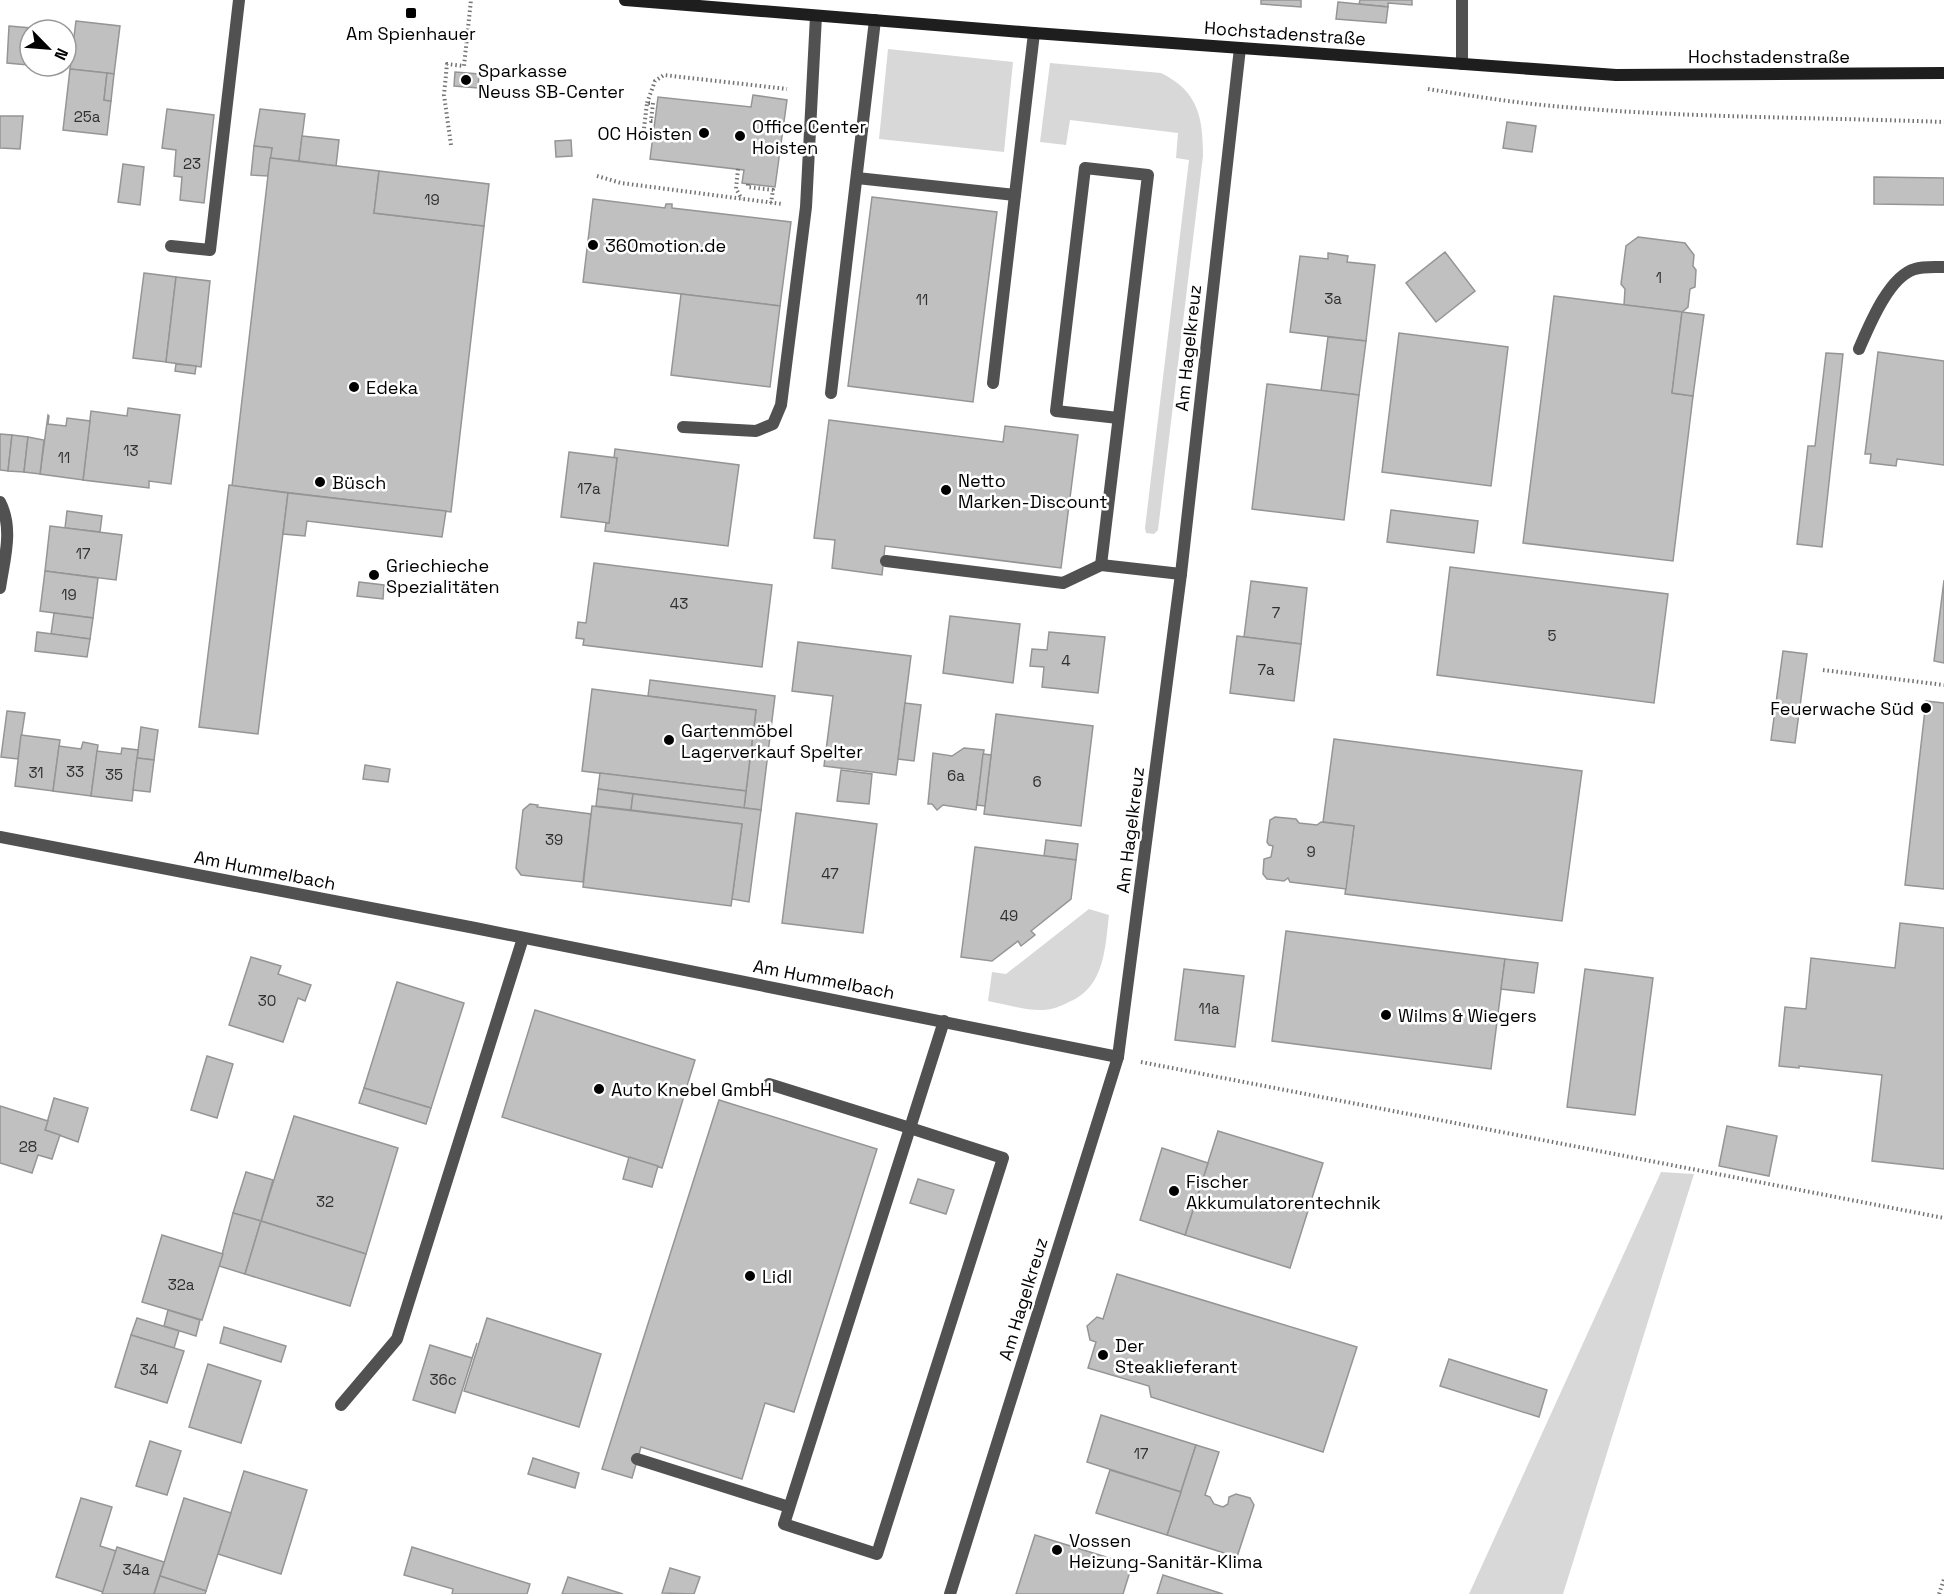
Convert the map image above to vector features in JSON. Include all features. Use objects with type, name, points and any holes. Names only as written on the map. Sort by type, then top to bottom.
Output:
[{"type":"main road","name":"Hochstadenstraße","points":[[625,0],[1034,33],[1616,75],[1944,73]]},
{"type":"street","points":[[171,246],[210,250],[239,0]]},
{"type":"street","points":[[1462,0],[1462,64]]},
{"type":"street","points":[[683,427],[756,431],[773,424],[781,405],[806,207],[816,16]]},
{"type":"street","points":[[831,393],[875,20]]},
{"type":"street","points":[[993,383],[1034,33]]},
{"type":"street","name":"Am Hagelkreuz","points":[[950,1594],[1118,1057],[1181,574],[1240,48]]},
{"type":"street","points":[[1101,565],[1148,175],[1085,168],[1056,411],[1118,418]]},
{"type":"street","points":[[857,178],[1015,195]]},
{"type":"street","points":[[1859,349],[1867,329],[1887,294],[1900,278],[1914,269],[1944,267]]},
{"type":"street","points":[[0,502],[6,513],[8,533],[0,588]]},
{"type":"street","points":[[886,561],[1063,583],[1101,565],[1181,574]]},
{"type":"street","name":"Am Hummelbach","points":[[0,837],[524,938],[1118,1057]]},
{"type":"street","points":[[341,1405],[397,1340],[524,938]]},
{"type":"street","points":[[769,1084],[910,1128],[1003,1158],[877,1554],[784,1524],[789,1507],[910,1128],[944,1021]]},
{"type":"street","points":[[637,1459],[789,1507]]},
{"type":"path","points":[[451,145],[444,95],[447,64],[464,66],[471,0]]},
{"type":"path","points":[[652,139],[643,137],[647,103],[655,81],[664,75],[811,92]]},
{"type":"path","points":[[1424,88],[1542,105],[1734,117],[1944,122]]},
{"type":"path","points":[[647,103],[653,104],[651,121],[654,121]]},
{"type":"path","points":[[738,169],[736,189],[743,199]]},
{"type":"path","points":[[597,176],[621,183],[806,207]]},
{"type":"path","points":[[748,184],[748,187],[773,190],[771,203]]},
{"type":"path","points":[[1823,670],[1944,685]]},
{"type":"path","points":[[1118,1057],[1944,1218]]},
{"type":"path","points":[[1939,1594],[1944,1579]]},
{"type":"shaded area","points":[[888,49],[1013,62],[1004,152],[879,139]]},
{"type":"shaded area","points":[[1050,63],[1161,73],[1183,88],[1191,97],[1202,129],[1203,156],[1158,530],[1154,534],[1146,533],[1145,528],[1189,160],[1176,158],[1178,133],[1070,120],[1066,145],[1040,142]]},
{"type":"shaded area","points":[[1089,909],[1109,915],[1101,965],[1090,987],[1069,1002],[1046,1010],[988,1001],[992,972],[1006,974]]},
{"type":"shaded area","points":[[1661,1172],[1694,1174],[1563,1594],[1469,1594]]},
{"type":"building","points":[[1261,0],[1301,0],[1301,7],[1261,4]]},
{"type":"building","points":[[1360,0],[1412,0],[1412,5],[1388,3],[1388,7],[1359,4]]},
{"type":"building","points":[[1338,2],[1388,7],[1386,23],[1336,19]]},
{"type":"building","points":[[78,21],[120,26],[114,74],[78,70]]},
{"type":"building","points":[[9,26],[18,27],[18,64],[7,63]]},
{"type":"building","points":[[78,70],[107,73],[104,100],[111,101],[107,135],[63,130],[69,78],[78,78]]},
{"type":"building","name":"Sparkasse Neuss SB-Center","points":[[455,72],[479,74],[478,88],[454,86]]},
{"type":"building","points":[[107,73],[114,74],[111,101],[104,100]]},
{"type":"building","points":[[753,95],[787,100],[775,187],[742,183],[744,170],[650,159],[658,97],[751,107]]},
{"type":"building","points":[[167,109],[214,115],[204,203],[180,200],[182,177],[174,176],[176,150],[162,148]]},
{"type":"building","points":[[260,109],[305,114],[299,161],[270,158],[272,148],[254,146]]},
{"type":"building","points":[[0,116],[23,116],[20,149],[0,148]]},
{"type":"building","points":[[1507,122],[1536,126],[1532,152],[1503,148]]},
{"type":"building","points":[[302,136],[339,140],[336,166],[299,161]]},
{"type":"building","points":[[571,140],[572,156],[556,157],[555,141]]},
{"type":"building","points":[[254,146],[272,148],[268,176],[251,175]]},
{"type":"building","name":"Edeka","points":[[270,158],[379,171],[374,213],[484,226],[451,512],[232,486]]},
{"type":"building","points":[[123,164],[144,167],[140,205],[118,202]]},
{"type":"building","points":[[379,171],[489,184],[484,226],[374,213]]},
{"type":"building","points":[[1874,177],[1944,178],[1944,205],[1874,204]]},
{"type":"building","points":[[872,197],[997,212],[973,402],[848,386]]},
{"type":"building","points":[[593,199],[665,208],[666,204],[672,204],[672,208],[791,222],[780,306],[583,282]]},
{"type":"building","points":[[1638,237],[1685,243],[1694,255],[1695,287],[1690,289],[1688,307],[1682,312],[1624,305],[1625,289],[1621,284],[1626,246]]},
{"type":"building","points":[[1445,252],[1475,291],[1436,322],[1406,283]]},
{"type":"building","points":[[1328,253],[1348,256],[1347,262],[1375,265],[1366,341],[1290,332],[1300,256],[1328,259]]},
{"type":"building","points":[[144,273],[176,277],[166,362],[133,358]]},
{"type":"building","points":[[176,277],[210,281],[201,367],[166,362]]},
{"type":"building","points":[[681,294],[780,306],[770,387],[671,375]]},
{"type":"building","points":[[1554,296],[1682,312],[1672,393],[1693,396],[1673,561],[1523,543]]},
{"type":"building","points":[[1682,312],[1704,315],[1693,396],[1672,393]]},
{"type":"building","points":[[1399,333],[1508,347],[1491,486],[1382,472]]},
{"type":"building","points":[[1328,337],[1366,341],[1359,395],[1321,391]]},
{"type":"building","points":[[1878,352],[1944,361],[1944,465],[1897,459],[1896,466],[1870,463],[1871,454],[1865,454]]},
{"type":"building","points":[[1826,353],[1843,354],[1822,547],[1797,544],[1808,446],[1815,446]]},
{"type":"building","points":[[176,364],[196,366],[195,374],[175,371]]},
{"type":"building","points":[[1267,384],[1359,395],[1344,520],[1252,509]]},
{"type":"building","points":[[128,408],[180,415],[171,484],[149,481],[149,488],[83,480],[91,411],[127,416]]},
{"type":"building","points":[[48,415],[48,424],[66,426],[67,418],[90,421],[83,480],[40,474]]},
{"type":"building","name":"Netto Marken-Discount","points":[[829,420],[1003,442],[1005,426],[1078,435],[1061,568],[885,546],[882,575],[832,568],[835,540],[814,538]]},
{"type":"building","points":[[0,434],[12,435],[8,471],[0,470]]},
{"type":"building","points":[[12,435],[28,437],[24,472],[8,471]]},
{"type":"building","points":[[28,437],[44,440],[40,474],[24,472]]},
{"type":"building","points":[[615,449],[739,465],[728,546],[605,531],[606,523],[609,523],[617,458],[614,458]]},
{"type":"building","points":[[569,452],[617,458],[609,523],[561,517]]},
{"type":"building","points":[[229,485],[288,493],[258,734],[199,727]]},
{"type":"building","points":[[288,493],[446,511],[442,537],[307,521],[305,536],[283,534]]},
{"type":"building","points":[[1391,510],[1478,521],[1474,553],[1387,542]]},
{"type":"building","points":[[67,511],[102,516],[100,532],[65,528]]},
{"type":"building","points":[[50,526],[122,535],[116,580],[45,571]]},
{"type":"building","points":[[594,563],[772,585],[762,667],[583,645],[584,639],[576,638],[578,622],[586,623]]},
{"type":"building","points":[[1450,567],[1668,594],[1654,703],[1437,675]]},
{"type":"building","points":[[45,571],[98,578],[93,618],[40,611]]},
{"type":"building","points":[[1944,580],[1944,663],[1934,661]]},
{"type":"building","points":[[1251,581],[1307,588],[1301,644],[1244,637]]},
{"type":"building","points":[[359,582],[384,585],[383,599],[357,596]]},
{"type":"building","points":[[54,613],[93,618],[90,639],[51,634]]},
{"type":"building","points":[[950,616],[1020,624],[1013,683],[943,673]]},
{"type":"building","points":[[37,632],[90,639],[87,657],[35,651]]},
{"type":"building","points":[[1049,632],[1105,637],[1098,693],[1042,687],[1044,667],[1030,666],[1032,649],[1047,650]]},
{"type":"building","points":[[1237,636],[1301,644],[1294,701],[1230,693]]},
{"type":"building","points":[[798,642],[911,656],[896,775],[824,766],[833,696],[792,691]]},
{"type":"building","points":[[1783,651],[1807,654],[1795,743],[1771,740]]},
{"type":"building","points":[[650,680],[775,696],[761,810],[744,808],[756,710],[648,696]]},
{"type":"building","name":"Gartenmöbel Lagerverkauf Spelter","points":[[592,689],[756,710],[746,791],[582,771]]},
{"type":"building","points":[[1926,701],[1944,703],[1944,889],[1905,885]]},
{"type":"building","points":[[905,703],[921,705],[914,761],[898,759]]},
{"type":"building","points":[[7,711],[25,713],[18,759],[1,757]]},
{"type":"building","points":[[996,714],[1093,726],[1081,826],[984,814]]},
{"type":"building","points":[[141,727],[158,730],[154,760],[137,758]]},
{"type":"building","points":[[21,735],[60,740],[53,791],[15,786]]},
{"type":"building","points":[[1334,739],[1582,771],[1562,921],[1345,894],[1354,826],[1323,822]]},
{"type":"building","points":[[83,742],[98,745],[91,796],[53,791],[59,746],[81,749]]},
{"type":"building","points":[[122,748],[138,750],[132,801],[91,796],[97,751],[121,754]]},
{"type":"building","points":[[964,748],[984,750],[976,810],[943,805],[937,810],[932,804],[928,804],[933,753],[952,756]]},
{"type":"building","points":[[983,754],[991,755],[985,806],[977,805]]},
{"type":"building","points":[[137,758],[154,760],[150,792],[133,790]]},
{"type":"building","points":[[365,765],[390,769],[388,782],[363,779]]},
{"type":"building","points":[[841,770],[872,774],[869,804],[837,801]]},
{"type":"building","points":[[600,773],[746,791],[744,808],[598,789]]},
{"type":"building","points":[[598,789],[633,794],[631,810],[596,806]]},
{"type":"building","points":[[633,794],[761,810],[749,902],[732,899],[742,824],[631,810]]},
{"type":"building","points":[[530,804],[538,805],[537,807],[591,814],[583,882],[521,875],[516,868],[523,810]]},
{"type":"building","points":[[592,806],[742,824],[731,906],[583,887]]},
{"type":"building","points":[[796,813],[877,824],[863,933],[782,923]]},
{"type":"building","points":[[1275,817],[1296,819],[1299,823],[1317,825],[1321,822],[1354,826],[1346,889],[1290,882],[1288,878],[1284,881],[1267,879],[1263,874],[1264,859],[1271,857],[1273,846],[1267,842],[1270,820]]},
{"type":"building","points":[[1046,840],[1078,844],[1076,860],[1044,856]]},
{"type":"building","points":[[975,847],[1076,860],[1071,899],[1031,931],[1035,935],[1021,946],[1018,941],[992,961],[961,957]]},
{"type":"building","points":[[1900,923],[1944,928],[1944,1169],[1872,1161],[1882,1075],[1779,1066],[1785,1007],[1806,1009],[1811,958],[1895,968]]},
{"type":"building","name":"Wilms & Wiegers","points":[[1286,931],[1505,959],[1491,1069],[1272,1041]]},
{"type":"building","points":[[251,957],[281,966],[278,974],[311,985],[305,1001],[298,998],[283,1042],[229,1025]]},
{"type":"building","points":[[1505,959],[1538,963],[1534,993],[1501,989]]},
{"type":"building","points":[[1184,969],[1244,976],[1235,1047],[1175,1040]]},
{"type":"building","points":[[1585,969],[1653,978],[1635,1115],[1567,1107]]},
{"type":"building","points":[[397,982],[464,1003],[431,1108],[364,1088]]},
{"type":"building","name":"Auto Knebel GmbH","points":[[535,1010],[695,1060],[662,1168],[502,1117]]},
{"type":"building","points":[[207,1056],[233,1064],[217,1118],[191,1110]]},
{"type":"building","points":[[364,1088],[431,1108],[426,1124],[359,1103]]},
{"type":"building","points":[[54,1098],[88,1108],[78,1142],[45,1130]]},
{"type":"building","name":"Lidl","points":[[719,1100],[877,1149],[794,1412],[765,1403],[742,1479],[641,1447],[632,1478],[602,1469]]},
{"type":"building","points":[[0,1106],[48,1121],[45,1130],[60,1135],[52,1159],[38,1155],[32,1173],[0,1163]]},
{"type":"building","points":[[294,1116],[398,1148],[366,1254],[261,1221]]},
{"type":"building","points":[[1727,1126],[1777,1136],[1769,1176],[1719,1166]]},
{"type":"building","points":[[1218,1131],[1323,1163],[1290,1268],[1185,1235]]},
{"type":"building","name":"Fischer Akkumulatorentechnik","points":[[1162,1148],[1208,1163],[1185,1235],[1140,1220]]},
{"type":"building","points":[[629,1157],[658,1166],[652,1187],[623,1179]]},
{"type":"building","points":[[246,1172],[273,1180],[261,1221],[233,1213]]},
{"type":"building","points":[[918,1179],[954,1190],[946,1214],[910,1203]]},
{"type":"building","points":[[233,1213],[261,1221],[245,1274],[219,1266]]},
{"type":"building","points":[[261,1221],[366,1254],[350,1306],[245,1274]]},
{"type":"building","points":[[162,1235],[223,1254],[202,1320],[142,1302]]},
{"type":"building","points":[[1117,1274],[1357,1347],[1323,1452],[1151,1397],[1149,1386],[1088,1368],[1096,1342],[1090,1340],[1087,1326],[1097,1317],[1103,1319]]},
{"type":"building","points":[[168,1310],[200,1320],[196,1336],[164,1326]]},
{"type":"building","points":[[137,1318],[179,1331],[174,1348],[131,1335]]},
{"type":"building","points":[[487,1318],[601,1354],[579,1427],[464,1391]]},
{"type":"building","points":[[224,1327],[286,1346],[281,1362],[220,1343]]},
{"type":"building","points":[[131,1335],[184,1351],[167,1403],[115,1387]]},
{"type":"building","points":[[477,1343],[455,1413],[413,1400],[430,1345],[472,1358]]},
{"type":"building","points":[[1449,1359],[1547,1390],[1539,1417],[1440,1386]]},
{"type":"building","points":[[208,1364],[261,1381],[241,1443],[189,1427]]},
{"type":"building","points":[[1101,1415],[1196,1445],[1181,1492],[1087,1462]]},
{"type":"building","points":[[150,1441],[181,1451],[167,1495],[136,1486]]},
{"type":"building","points":[[1196,1445],[1219,1452],[1205,1495],[1210,1497],[1214,1504],[1223,1507],[1228,1504],[1229,1497],[1236,1494],[1250,1498],[1254,1505],[1237,1557],[1167,1535]]},
{"type":"building","points":[[533,1458],[579,1473],[575,1488],[528,1474]]},
{"type":"building","points":[[1110,1470],[1181,1492],[1167,1535],[1096,1513]]},
{"type":"building","points":[[244,1471],[307,1490],[281,1574],[218,1554]]},
{"type":"building","points":[[81,1498],[112,1507],[100,1546],[116,1551],[103,1592],[56,1577]]},
{"type":"building","points":[[184,1498],[231,1513],[206,1591],[160,1576]]},
{"type":"building","name":"Vossen Heizung-Sanitär-Klima","points":[[1035,1535],[1132,1565],[1123,1594],[1016,1594]]},
{"type":"building","points":[[117,1547],[164,1562],[154,1594],[102,1594]]},
{"type":"building","points":[[412,1547],[530,1584],[527,1594],[452,1594],[453,1589],[404,1575]]},
{"type":"building","points":[[670,1568],[700,1577],[694,1594],[662,1593]]},
{"type":"building","points":[[1163,1575],[1223,1594],[1157,1594]]},
{"type":"building","points":[[160,1576],[206,1591],[205,1594],[154,1594]]},
{"type":"building","points":[[568,1577],[623,1594],[562,1594]]},
{"type":"place","name":"Am Spienhauer","points":[[411,13]]},
{"type":"place","name":"Sparkasse Neuss SB-Center","points":[[466,80]]},
{"type":"place","name":"OC Hoisten","points":[[704,133]]},
{"type":"place","name":"Office Center Hoisten","points":[[740,136]]},
{"type":"place","name":"360motion.de","points":[[593,245]]},
{"type":"place","name":"Edeka","points":[[354,387]]},
{"type":"place","name":"Büsch","points":[[320,482]]},
{"type":"place","name":"Netto Marken-Discount","points":[[946,490]]},
{"type":"place","name":"Griechieche Spezialitäten","points":[[374,575]]},
{"type":"place","name":"Feuerwache Süd","points":[[1926,708]]},
{"type":"place","name":"Gartenmöbel Lagerverkauf Spelter","points":[[669,740]]},
{"type":"place","name":"Wilms & Wiegers","points":[[1386,1015]]},
{"type":"place","name":"Auto Knebel GmbH","points":[[599,1089]]},
{"type":"place","name":"Fischer Akkumulatorentechnik","points":[[1174,1191]]},
{"type":"place","name":"Lidl","points":[[750,1276]]},
{"type":"place","name":"Der Steaklieferant","points":[[1103,1355]]},
{"type":"place","name":"Vossen Heizung-Sanitär-Klima","points":[[1057,1550]]}]
